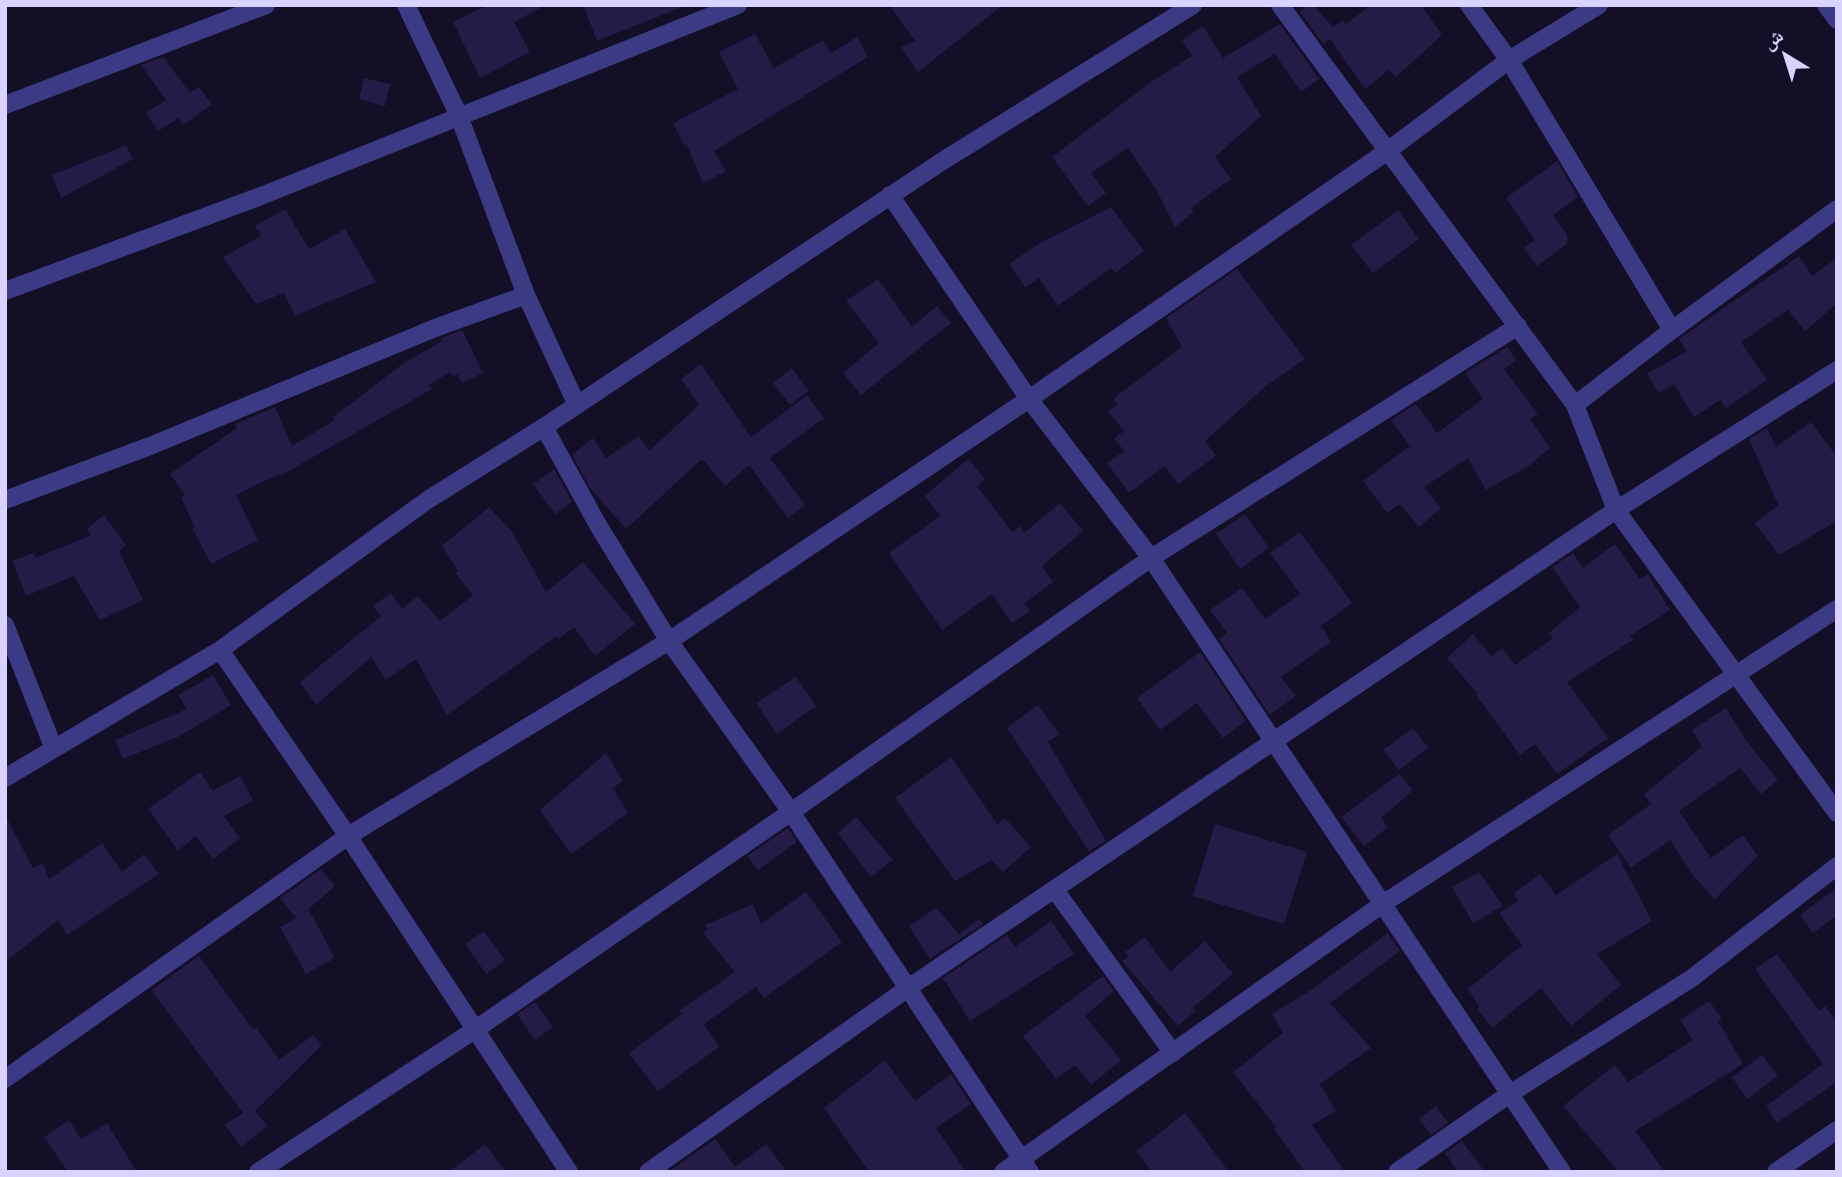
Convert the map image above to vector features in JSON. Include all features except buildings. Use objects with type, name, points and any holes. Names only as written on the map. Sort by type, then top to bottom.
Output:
[{"type":"street","points":[[5,105],[266,5]]},
{"type":"street","points":[[406,5],[459,116],[526,295],[576,403]]},
{"type":"street","points":[[5,291],[261,196],[738,5]]},
{"type":"street","points":[[5,778],[220,650],[429,499],[544,427],[576,403],[890,195],[1193,5]]},
{"type":"street","points":[[1280,5],[1575,405],[1616,510],[1837,813]]},
{"type":"street","points":[[1469,5],[1509,60],[1672,330]]},
{"type":"street","points":[[5,1079],[348,836],[669,640],[1029,399],[1386,152],[1509,60],[1599,5]]},
{"type":"street","points":[[1826,5],[1837,20]]},
{"type":"street","points":[[890,195],[1029,399],[1151,558],[1277,742],[1508,1095],[1562,1172]]},
{"type":"street","points":[[1575,405],[1837,209]]},
{"type":"street","points":[[5,500],[150,446],[435,328],[526,295]]},
{"type":"street","points":[[258,1172],[476,1029],[791,812],[1151,558],[1518,326]]},
{"type":"street","points":[[648,1172],[908,988],[1277,742],[1616,510],[1837,370]]},
{"type":"street","points":[[544,427],[669,640],[791,812],[1026,1166]]},
{"type":"street","points":[[1003,1172],[1026,1166],[1173,1054],[1384,903],[1837,609]]},
{"type":"street","points":[[5,625],[54,750]]},
{"type":"street","points":[[220,650],[348,836],[569,1172]]},
{"type":"street","points":[[1397,1172],[1508,1095],[1692,978],[1837,866]]},
{"type":"street","points":[[1055,890],[1173,1054]]},
{"type":"street","points":[[1776,1172],[1837,1130]]}]
